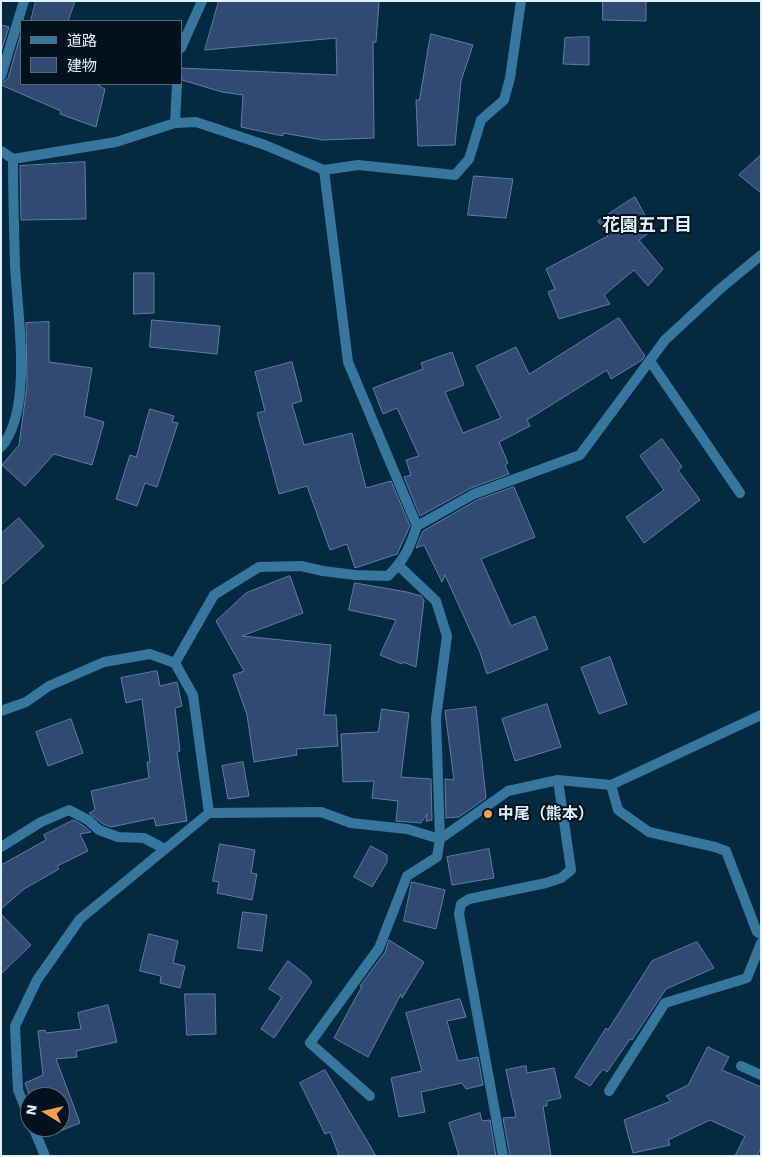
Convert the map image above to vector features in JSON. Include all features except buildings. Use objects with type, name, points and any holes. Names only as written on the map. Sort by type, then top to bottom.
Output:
[{"type":"street","points":[[1,76],[24,1]]},
{"type":"street","points":[[182,46],[202,1]]},
{"type":"street","points":[[1,151],[12,159],[116,142],[175,123],[196,122],[266,145],[324,170],[358,165],[455,175],[469,159],[482,120],[504,100],[510,78],[521,1]]},
{"type":"street","points":[[175,123],[177,85]]},
{"type":"street","points":[[1,447],[7,440],[18,411],[21,385],[12,159]]},
{"type":"street","points":[[324,170],[348,362],[417,526]]},
{"type":"street","points":[[175,663],[214,595],[259,567],[301,566],[355,575],[388,576],[409,549],[417,526],[474,494],[580,455],[672,334],[726,283],[761,255]]},
{"type":"street","points":[[650,361],[740,493]]},
{"type":"street","points":[[370,1096],[310,1043],[379,948],[407,876],[438,857],[440,839],[436,718],[447,636],[436,601],[398,565]]},
{"type":"street","points":[[1,711],[26,702],[49,686],[104,662],[150,654],[175,663],[193,695],[208,813]]},
{"type":"street","points":[[440,839],[508,791],[558,780],[611,785],[761,715]]},
{"type":"street","points":[[503,1156],[459,914],[461,904],[469,899],[546,883],[561,878],[571,870],[558,780]]},
{"type":"street","points":[[611,785],[618,810],[649,832],[726,850],[757,932],[761,934]]},
{"type":"street","points":[[1,848],[41,822],[69,810],[88,820],[99,830],[118,837],[144,838],[165,849]]},
{"type":"street","points":[[20,1095],[18,1090],[15,1026],[37,980],[80,919],[208,813],[321,812],[351,823],[407,829],[440,839]]},
{"type":"street","points":[[609,1091],[665,1003],[748,978],[761,943]]},
{"type":"street","points":[[741,1066],[761,1075]]},
{"type":"street","points":[[37,1137],[44,1156]]},
{"type":"place","name":"中尾（熊本）","points":[[488,814]]},
{"type":"district","name":"花園五丁目","points":[[647,226]]}]
